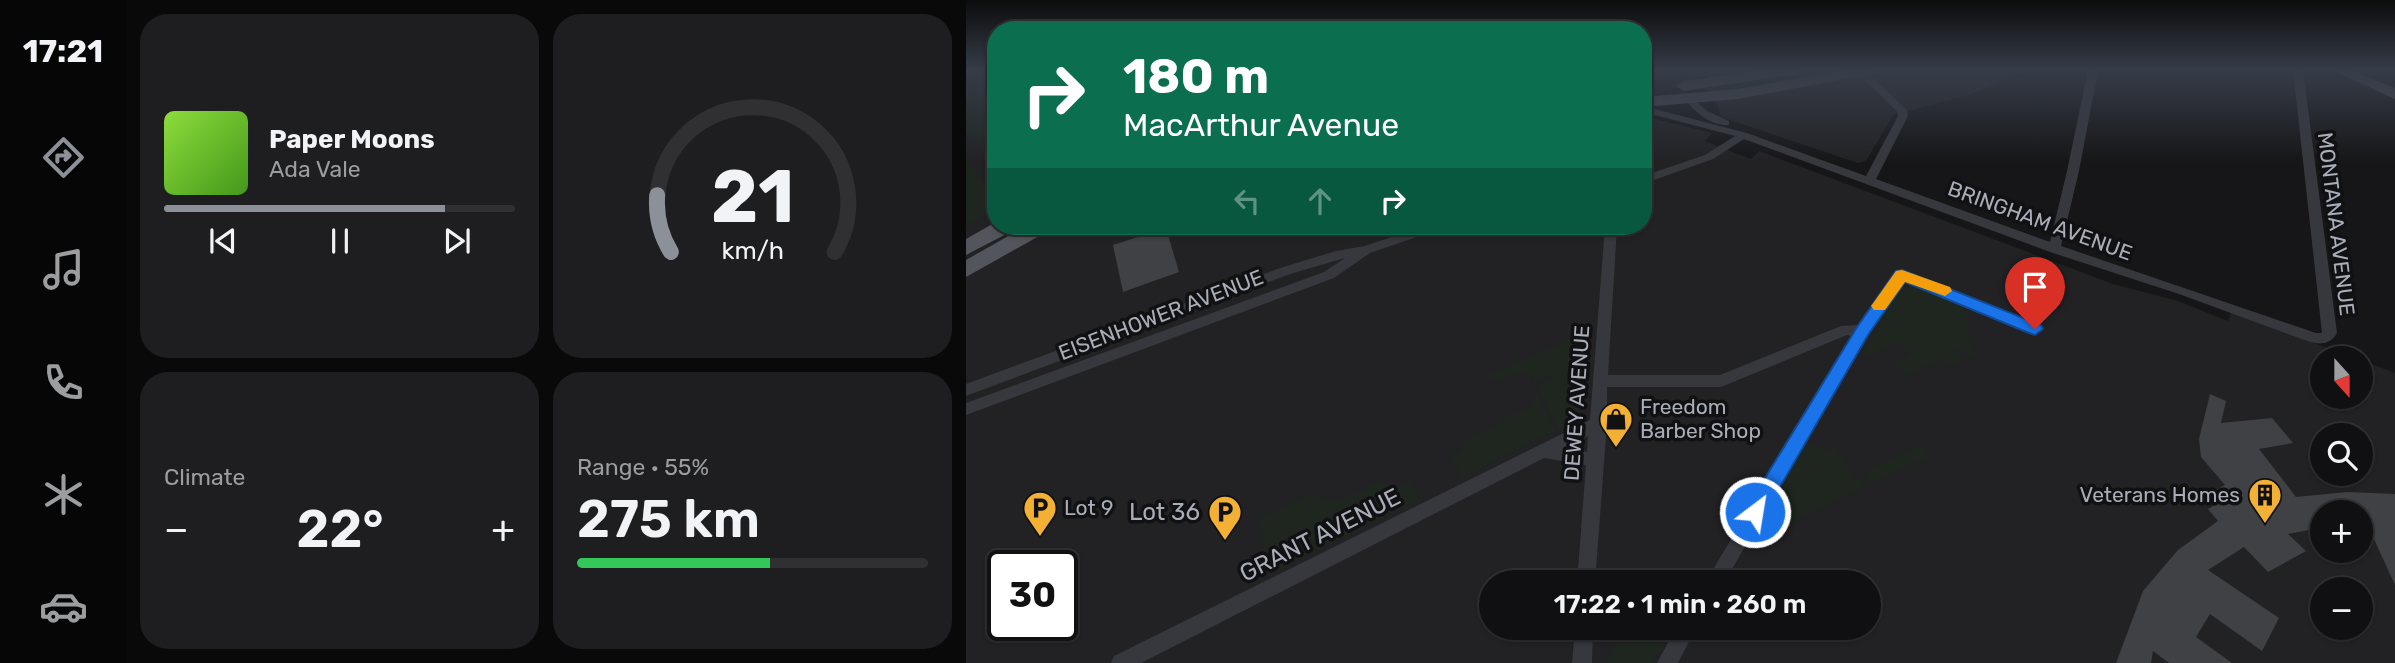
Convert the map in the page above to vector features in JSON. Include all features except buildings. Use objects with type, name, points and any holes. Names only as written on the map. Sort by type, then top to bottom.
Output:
[{"type":"main road","points":[[966,237],[987,226]]},
{"type":"main road","points":[[966,248],[990,235]]},
{"type":"main road","points":[[966,262],[1014,235]]},
{"type":"main road","points":[[966,270],[1026,235]]},
{"type":"street","name":"BRINGHAM AVENUE","points":[[1693,101],[1698,109],[1743,135]]},
{"type":"street","points":[[1712,117],[1711,105],[1716,101]]},
{"type":"street","points":[[1869,181],[1903,116],[1902,110],[1893,101]]},
{"type":"street","points":[[2054,249],[2087,101]]},
{"type":"street","name":"MONTANA AVENUE","points":[[2302,101],[2330,333],[2325,338]]},
{"type":"street","name":"BRINGHAM AVENUE","points":[[1652,111],[1743,135],[2054,249],[2184,291],[2315,338],[2325,338]]},
{"type":"street","points":[[1652,177],[1726,150],[1743,135]]},
{"type":"street","name":"EISENHOWER AVENUE","points":[[966,390],[1322,258],[1366,250],[1410,235]]},
{"type":"street","name":"DEWEY AVENUE","points":[[1587,570],[1610,235]]},
{"type":"street","name":"EISENHOWER AVENUE","points":[[966,409],[1329,275],[1366,250]]},
{"type":"street","points":[[1722,570],[1862,331],[1902,275],[2035,329]]},
{"type":"street","points":[[1166,315],[1171,334]]},
{"type":"street","points":[[1602,381],[1721,381],[1846,330],[1862,331]]},
{"type":"street","name":"GRANT AVENUE","points":[[1121,663],[1599,423]]},
{"type":"street","points":[[1541,451],[1596,460]]},
{"type":"street","points":[[1582,663],[1583,640]]},
{"type":"street","points":[[1667,663],[1680,640]]},
{"type":"shaded area","points":[[966,101],[987,101],[987,235],[1652,235],[1652,118],[1712,133],[1705,141],[1751,159],[1759,151],[2113,284],[2178,301],[2228,321],[2231,312],[2322,346],[2310,346],[2310,410],[2373,410],[2373,365],[2395,373],[2395,663],[966,663]]},
{"type":"shaded area","points":[[966,101],[987,101],[987,152],[966,131]]},
{"type":"shaded area","points":[[1716,101],[1946,101],[1893,115],[1866,161],[1858,163],[1721,117]]},
{"type":"shaded area","points":[[966,159],[981,180],[987,182],[987,214],[966,225]]},
{"type":"shaded area","points":[[1912,286],[1920,286],[1964,306],[1974,356],[1970,358],[1960,347],[1954,350],[1963,360],[1950,366],[1942,359],[1905,376],[1893,363],[1910,355],[1898,342],[1865,357],[1863,354],[1897,295]]},
{"type":"shaded area","points":[[1591,330],[1583,409],[1574,422],[1558,430],[1537,386],[1556,378],[1555,375],[1546,375],[1535,383],[1531,374],[1496,379],[1487,375]]},
{"type":"shaded area","points":[[1537,395],[1555,431],[1462,478],[1451,457],[1460,451],[1469,437],[1492,428],[1507,416],[1532,407]]},
{"type":"shaded area","points":[[1807,443],[1827,451],[1832,443],[1850,469],[1851,477],[1861,480],[1866,486],[1763,536],[1758,528]]},
{"type":"shaded area","points":[[1920,445],[1929,456],[1870,485],[1866,479],[1868,470]]},
{"type":"shaded area","points":[[1410,480],[1419,500],[1272,572],[1257,519],[1311,494],[1337,500],[1379,481],[1396,487]]},
{"type":"shaded area","points":[[1606,567],[1634,570],[1606,570]]},
{"type":"shaded area","points":[[1619,640],[1667,640],[1653,663],[1605,663]]},
{"type":"slow traffic","points":[[1879,306],[1902,275],[1945,291]]},
{"type":"place","name":"Freedom Barber Shop","points":[[1616,449]]},
{"type":"place","name":"Veterans Homes","points":[[2265,525]]},
{"type":"place","name":"Lot 9","points":[[1040,538]]},
{"type":"place","name":"Lot 36","points":[[1225,542]]},
{"type":"route","points":[[1755,512],[1862,331],[1902,275],[2035,329]]}]
